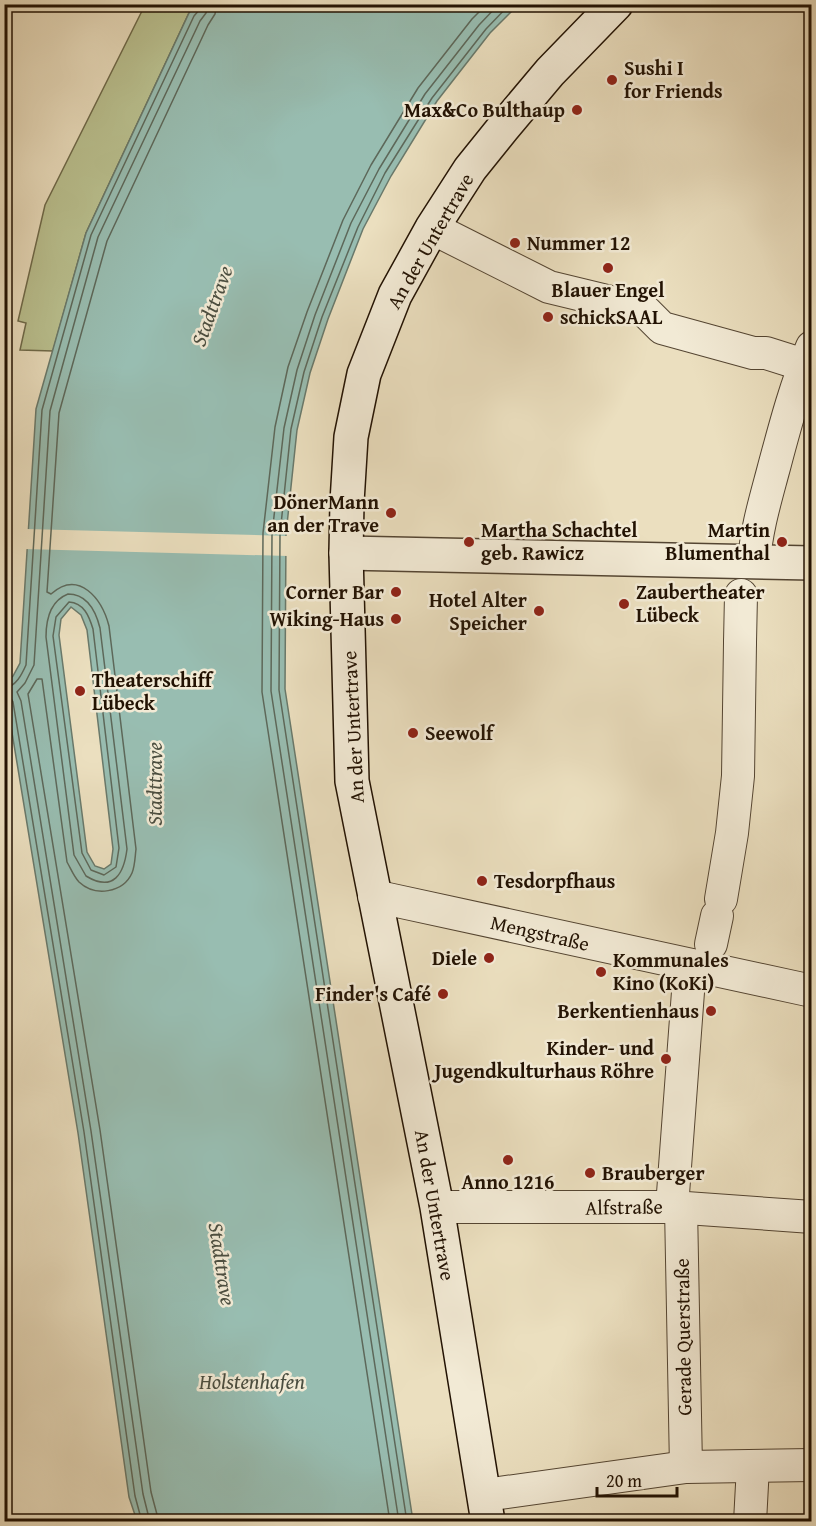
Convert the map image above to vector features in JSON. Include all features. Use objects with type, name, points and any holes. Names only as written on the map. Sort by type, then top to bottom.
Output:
[{"type":"main road","name":"An der Untertrave","points":[[487,1508],[437,1207],[352,781],[346,553],[346,502],[351,437],[364,374],[395,296],[432,228],[470,169],[490,144],[550,72],[616,4]]},
{"type":"main road","points":[[346,553],[745,578],[812,562]]},
{"type":"street","points":[[432,228],[549,287],[644,310],[662,328],[753,353],[808,356]]},
{"type":"street","name":"Gerade Querstraße","points":[[686,1467],[676,1207],[712,932],[732,833],[738,776],[740,642],[745,578],[808,356]]},
{"type":"street","name":"Mengstraße","points":[[374,896],[427,906],[712,932],[812,992]]},
{"type":"street","name":"Alfstraße","points":[[437,1207],[676,1207],[812,1217]]},
{"type":"street","points":[[487,1508],[686,1467],[812,1465]]},
{"type":"street","points":[[750,1521],[753,1466]]},
{"type":"green space","points":[[145,5],[196,5],[189,13],[86,233],[53,351],[20,350],[26,323],[18,321],[45,205]]},
{"type":"water","name":"Holstenhafen","points":[[196,4],[518,5],[490,33],[437,101],[391,176],[363,229],[310,373],[297,430],[286,534],[285,689],[413,1521],[137,1521],[129,1497],[78,1133],[4,684],[13,676],[20,663],[36,409],[86,233],[189,13]],"holes":[[[71,607],[81,615],[87,630],[113,849],[111,864],[104,869],[95,866],[87,852],[59,635],[61,619]]]},
{"type":"pier","points":[[26,529],[289,536],[288,556],[24,549]]},
{"type":"place","name":"Sushi I for Friends","points":[[612,80]]},
{"type":"place","name":"Max&Co Bulthaup","points":[[577,110]]},
{"type":"place","name":"Nummer 12","points":[[515,243]]},
{"type":"place","name":"Blauer Engel","points":[[608,268]]},
{"type":"place","name":"schickSAAL","points":[[548,317]]},
{"type":"place","name":"DönerMann an der Trave","points":[[391,513]]},
{"type":"place","name":"Martha Schachtel geb. Rawicz","points":[[469,542]]},
{"type":"place","name":"Martin Blumenthal","points":[[782,542]]},
{"type":"place","name":"Corner Bar","points":[[396,592]]},
{"type":"place","name":"Zaubertheater Lübeck","points":[[624,604]]},
{"type":"place","name":"Hotel Alter Speicher","points":[[539,611]]},
{"type":"place","name":"Wiking-Haus","points":[[396,619]]},
{"type":"place","name":"Theaterschiff Lübeck","points":[[80,691]]},
{"type":"place","name":"Seewolf","points":[[413,733]]},
{"type":"place","name":"Tesdorpfhaus","points":[[482,881]]},
{"type":"place","name":"Diele","points":[[489,958]]},
{"type":"place","name":"Kommunales Kino (KoKi)","points":[[601,972]]},
{"type":"place","name":"Finder's Café","points":[[443,994]]},
{"type":"place","name":"Berkentienhaus","points":[[711,1011]]},
{"type":"place","name":"Kinder- und Jugendkulturhaus Röhre","points":[[666,1059]]},
{"type":"place","name":"Anno 1216","points":[[508,1160]]},
{"type":"place","name":"Brauberger","points":[[590,1173]]},
{"type":"water label","name":"Stadttrave","points":[[212,306]]},
{"type":"water label","name":"Stadttrave","points":[[155,784]]},
{"type":"water label","name":"Stadttrave","points":[[222,1264]]}]
